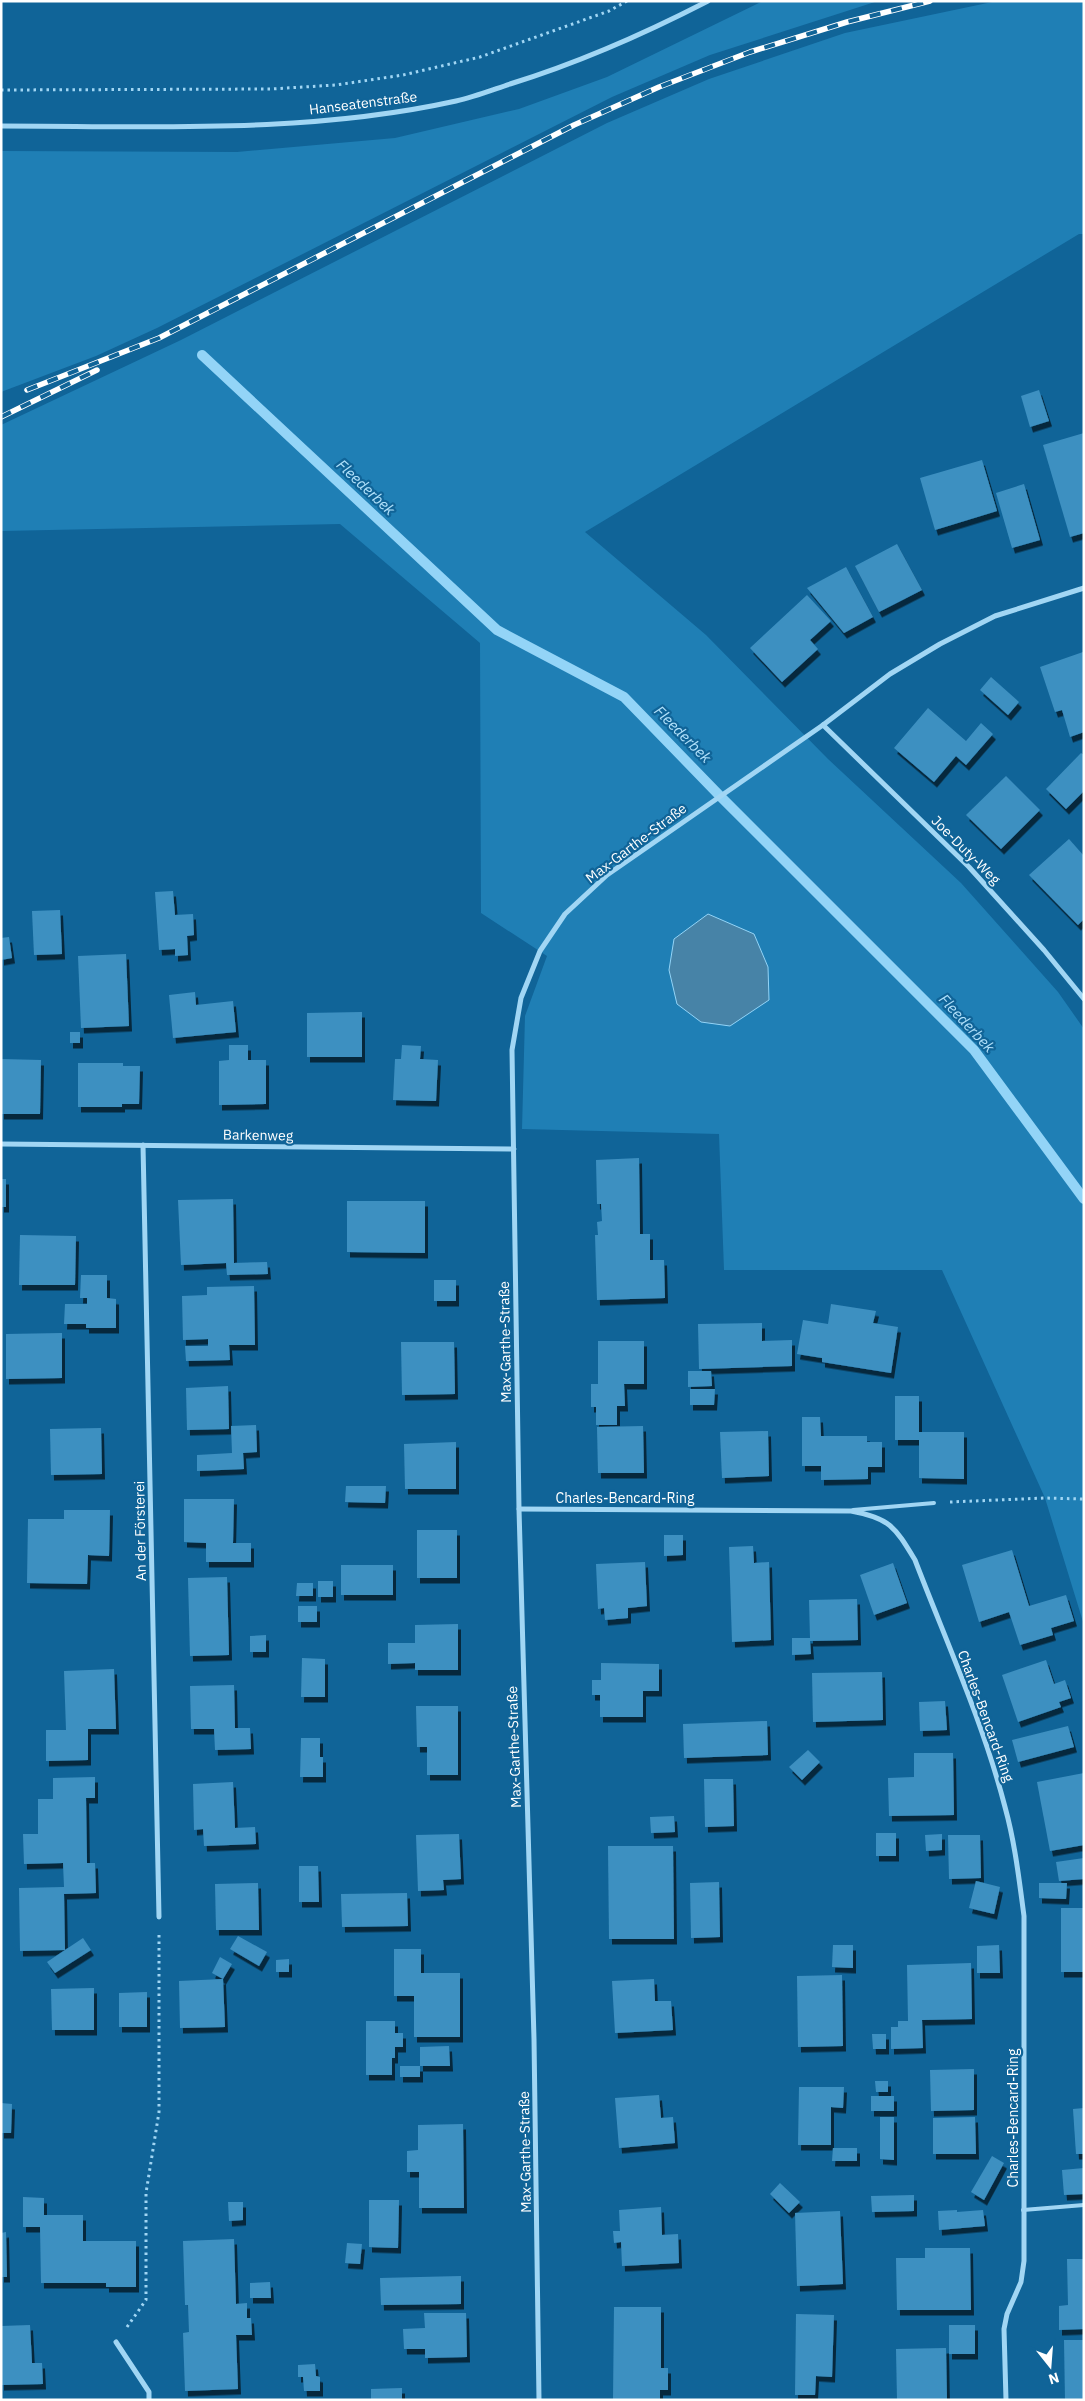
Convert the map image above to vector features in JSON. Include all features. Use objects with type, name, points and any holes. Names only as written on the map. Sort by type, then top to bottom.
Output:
[{"type":"street","name":"Hanseatenstraße","points":[[1,126],[270,125],[368,117],[458,101],[559,69],[666,23],[708,1]]},
{"type":"street","name":"Max-Garthe-Straße","points":[[539,2400],[534,2039],[519,1509],[512,1050],[521,998],[540,951],[565,914],[607,875],[823,726],[890,674],[940,644],[995,616],[1084,588]]},
{"type":"street","name":"Joe-Duty-Weg","points":[[823,726],[969,867],[1044,950],[1084,999]]},
{"type":"street","name":"Barkenweg","points":[[1,1144],[514,1149]]},
{"type":"street","name":"An der Försterei","points":[[144,1145],[159,1917]]},
{"type":"street","name":"Charles-Bencard-Ring","points":[[519,1509],[851,1511],[876,1516],[890,1525],[903,1540],[914,1560],[991,1756],[1006,1809],[1017,1860],[1024,1916],[1023,2268],[1021,2282],[1006,2314],[1004,2330],[1006,2400]]},
{"type":"street","points":[[116,2342],[149,2392],[149,2400]]},
{"type":"lane","name":"Charles-Bencard-Ring","points":[[851,1511],[934,1503]]},
{"type":"lane","points":[[1024,2210],[1084,2205]]},
{"type":"path","points":[[1,90],[271,89],[336,85],[403,75],[480,57],[609,11],[628,1]]},
{"type":"path","points":[[934,1503],[1045,1498],[1084,1499]]},
{"type":"path","points":[[116,2342],[146,2300],[146,2193],[159,2112],[159,1917]]},
{"type":"shaded area","points":[[763,1],[878,1],[710,55],[612,97],[157,328],[96,356],[1,392],[1,151],[237,152],[395,138],[519,109],[607,77]]},
{"type":"shaded area","points":[[997,1],[1084,1],[1084,234],[1079,234],[585,532],[706,635],[828,759],[961,883],[1058,992],[1084,1029],[1084,1625],[1045,1498],[942,1270],[724,1270],[719,1134],[522,1129],[525,1016],[547,956],[481,913],[480,643],[340,524],[1,531],[1,425],[181,340],[607,123],[709,79],[845,33]]},
{"type":"shaded area","points":[[708,914],[754,934],[768,967],[769,1000],[730,1026],[701,1022],[677,1004],[669,970],[674,939]]},
{"type":"building","points":[[1039,390],[1049,421],[1030,427],[1021,396]]},
{"type":"building","points":[[1084,433],[1084,533],[1070,537],[1043,445]]},
{"type":"building","points":[[982,460],[997,511],[935,530],[920,478]]},
{"type":"building","points":[[1024,484],[1040,540],[1012,548],[996,493]]},
{"type":"building","points":[[897,544],[922,590],[879,612],[855,566]]},
{"type":"building","points":[[846,567],[873,617],[844,633],[807,588]]},
{"type":"building","points":[[807,595],[831,621],[810,640],[818,649],[782,682],[750,648]]},
{"type":"building","points":[[1083,652],[1084,732],[1070,737],[1062,710],[1055,712],[1040,667]]},
{"type":"building","points":[[991,677],[1019,702],[1008,715],[980,690]]},
{"type":"building","points":[[928,708],[966,741],[981,723],[993,734],[966,765],[956,756],[934,782],[894,748]]},
{"type":"building","points":[[1081,753],[1084,755],[1084,791],[1066,809],[1046,789]]},
{"type":"building","points":[[1006,776],[1040,810],[1001,849],[966,815]]},
{"type":"building","points":[[1069,839],[1084,856],[1084,919],[1078,925],[1029,875]]},
{"type":"building","points":[[173,891],[175,915],[193,914],[194,935],[187,936],[188,955],[175,956],[175,949],[159,950],[155,892]]},
{"type":"building","points":[[60,910],[62,954],[34,955],[32,911]]},
{"type":"building","points":[[9,937],[12,958],[1,960],[1,938]]},
{"type":"building","points":[[126,954],[129,1026],[81,1028],[78,956]]},
{"type":"building","points":[[195,992],[196,1005],[233,1001],[236,1032],[173,1038],[169,995]]},
{"type":"building","points":[[362,1012],[362,1057],[307,1057],[307,1013]]},
{"type":"building","points":[[70,1032],[80,1032],[80,1043],[70,1043]]},
{"type":"building","points":[[229,1045],[248,1045],[248,1060],[266,1060],[266,1104],[219,1105],[219,1061],[229,1060]]},
{"type":"building","points":[[402,1045],[421,1046],[420,1059],[438,1060],[436,1101],[393,1100],[395,1059],[401,1059]]},
{"type":"building","points":[[1,1059],[41,1060],[40,1114],[1,1114]]},
{"type":"building","points":[[78,1063],[123,1063],[123,1066],[140,1066],[139,1104],[122,1104],[122,1107],[78,1107]]},
{"type":"building","points":[[639,1158],[640,1234],[650,1234],[650,1260],[664,1260],[665,1298],[597,1300],[595,1235],[598,1235],[597,1222],[602,1221],[601,1204],[597,1204],[596,1160]]},
{"type":"building","points":[[1,1179],[6,1179],[6,1207],[1,1207]]},
{"type":"building","points":[[233,1199],[234,1263],[267,1262],[268,1274],[227,1275],[226,1263],[181,1265],[178,1200]]},
{"type":"building","points":[[347,1201],[425,1201],[425,1253],[347,1252]]},
{"type":"building","points":[[20,1235],[76,1236],[75,1285],[19,1285]]},
{"type":"building","points":[[81,1275],[107,1275],[107,1298],[116,1299],[116,1328],[86,1328],[86,1324],[64,1324],[65,1304],[87,1304],[87,1298],[80,1298]]},
{"type":"building","points":[[434,1280],[456,1280],[456,1301],[434,1301]]},
{"type":"building","points":[[254,1286],[255,1345],[229,1345],[230,1360],[186,1361],[185,1346],[208,1346],[208,1339],[183,1340],[182,1296],[207,1295],[207,1287]]},
{"type":"building","points":[[831,1304],[876,1311],[873,1323],[898,1327],[891,1373],[822,1362],[822,1358],[797,1354],[803,1320],[828,1324]]},
{"type":"building","points":[[762,1323],[762,1341],[792,1340],[792,1366],[699,1369],[698,1324]]},
{"type":"building","points":[[62,1333],[62,1378],[6,1379],[6,1334]]},
{"type":"building","points":[[598,1341],[644,1341],[644,1384],[624,1384],[625,1406],[617,1406],[617,1425],[596,1425],[596,1407],[591,1407],[591,1384],[598,1384]]},
{"type":"building","points":[[401,1342],[454,1342],[455,1394],[402,1395]]},
{"type":"building","points":[[688,1371],[711,1371],[712,1386],[688,1387]]},
{"type":"building","points":[[228,1386],[229,1429],[187,1430],[186,1388]]},
{"type":"building","points":[[690,1389],[715,1389],[714,1405],[690,1405]]},
{"type":"building","points":[[895,1396],[919,1396],[919,1432],[964,1432],[964,1479],[919,1478],[919,1440],[895,1440]]},
{"type":"building","points":[[802,1417],[820,1417],[821,1436],[867,1436],[867,1442],[882,1442],[882,1467],[868,1467],[868,1479],[821,1480],[821,1466],[802,1466]]},
{"type":"building","points":[[256,1425],[257,1452],[243,1453],[244,1469],[197,1471],[197,1455],[232,1453],[231,1426]]},
{"type":"building","points":[[643,1426],[644,1473],[598,1473],[597,1427]]},
{"type":"building","points":[[101,1428],[102,1474],[51,1475],[50,1429]]},
{"type":"building","points":[[768,1431],[769,1476],[722,1478],[720,1432]]},
{"type":"building","points":[[456,1442],[456,1489],[405,1489],[404,1444]]},
{"type":"building","points":[[346,1486],[386,1486],[385,1503],[345,1502]]},
{"type":"building","points":[[184,1499],[234,1499],[233,1543],[251,1543],[251,1562],[206,1562],[206,1543],[184,1542]]},
{"type":"building","points":[[64,1510],[110,1510],[109,1556],[88,1555],[87,1584],[27,1583],[28,1519],[64,1519]]},
{"type":"building","points":[[417,1530],[457,1530],[457,1578],[417,1578]]},
{"type":"building","points":[[664,1535],[683,1535],[683,1555],[664,1556]]},
{"type":"building","points":[[753,1546],[754,1563],[769,1562],[771,1640],[732,1642],[729,1547]]},
{"type":"building","points":[[1012,1550],[1029,1606],[1066,1595],[1074,1621],[1051,1628],[1053,1635],[1020,1645],[1009,1612],[979,1622],[962,1565]]},
{"type":"building","points":[[645,1562],[647,1606],[628,1608],[628,1618],[605,1620],[604,1608],[598,1609],[596,1564]]},
{"type":"building","points":[[893,1563],[907,1603],[874,1615],[860,1575]]},
{"type":"building","points":[[341,1565],[393,1565],[393,1595],[341,1595]]},
{"type":"building","points":[[227,1577],[229,1655],[190,1656],[188,1578]]},
{"type":"building","points":[[318,1581],[333,1581],[333,1597],[318,1597]]},
{"type":"building","points":[[297,1583],[313,1583],[313,1596],[296,1596]]},
{"type":"building","points":[[857,1599],[858,1640],[810,1641],[811,1654],[792,1655],[792,1638],[810,1638],[809,1600]]},
{"type":"building","points":[[298,1606],[317,1606],[317,1622],[298,1622]]},
{"type":"building","points":[[458,1624],[458,1670],[415,1670],[415,1663],[388,1664],[388,1643],[415,1643],[415,1625]]},
{"type":"building","points":[[266,1635],[266,1652],[250,1652],[250,1636]]},
{"type":"building","points":[[302,1658],[325,1659],[325,1697],[301,1697]]},
{"type":"building","points":[[1046,1660],[1054,1684],[1065,1680],[1071,1698],[1059,1702],[1061,1707],[1018,1722],[1002,1675]]},
{"type":"building","points":[[601,1663],[659,1664],[659,1691],[643,1691],[643,1717],[600,1717],[600,1695],[592,1695],[592,1680],[601,1680]]},
{"type":"building","points":[[114,1669],[116,1729],[88,1729],[88,1760],[46,1761],[46,1730],[66,1730],[64,1671]]},
{"type":"building","points":[[882,1672],[883,1720],[813,1722],[812,1673]]},
{"type":"building","points":[[234,1685],[235,1728],[250,1728],[251,1749],[215,1750],[214,1729],[191,1729],[190,1686]]},
{"type":"building","points":[[945,1701],[947,1730],[920,1731],[919,1702]]},
{"type":"building","points":[[416,1706],[458,1706],[458,1775],[427,1775],[427,1747],[417,1747]]},
{"type":"building","points":[[767,1721],[768,1755],[684,1758],[683,1724]]},
{"type":"building","points":[[1068,1726],[1074,1747],[1018,1762],[1012,1740]]},
{"type":"building","points":[[301,1738],[320,1738],[320,1757],[323,1757],[323,1777],[300,1777]]},
{"type":"building","points":[[808,1750],[820,1762],[802,1780],[789,1767]]},
{"type":"building","points":[[914,1753],[953,1753],[954,1815],[889,1816],[888,1778],[914,1777]]},
{"type":"building","points":[[1084,1773],[1084,1845],[1050,1851],[1037,1782]]},
{"type":"building","points":[[95,1777],[95,1798],[86,1798],[87,1863],[95,1863],[96,1893],[64,1894],[65,1950],[20,1951],[19,1888],[64,1887],[63,1863],[24,1864],[23,1834],[38,1834],[38,1799],[53,1799],[53,1778]]},
{"type":"building","points":[[704,1779],[733,1779],[734,1826],[705,1827]]},
{"type":"building","points":[[233,1782],[235,1828],[255,1827],[256,1844],[204,1846],[203,1829],[194,1830],[193,1784]]},
{"type":"building","points":[[674,1816],[675,1832],[651,1833],[650,1817]]},
{"type":"building","points":[[876,1833],[896,1833],[896,1856],[876,1856]]},
{"type":"building","points":[[459,1834],[461,1879],[443,1880],[444,1890],[418,1891],[416,1835]]},
{"type":"building","points":[[942,1834],[942,1850],[926,1851],[925,1835]]},
{"type":"building","points":[[948,1835],[980,1835],[981,1878],[949,1879]]},
{"type":"building","points":[[608,1846],[673,1846],[674,1939],[609,1939]]},
{"type":"building","points":[[1084,1858],[1084,1879],[1059,1881],[1056,1862]]},
{"type":"building","points":[[299,1866],[318,1866],[319,1902],[299,1902]]},
{"type":"building","points":[[976,1881],[1000,1887],[994,1914],[969,1908]]},
{"type":"building","points":[[719,1882],[720,1937],[691,1938],[690,1883]]},
{"type":"building","points":[[258,1883],[259,1930],[216,1930],[215,1884]]},
{"type":"building","points":[[1039,1883],[1067,1883],[1066,1899],[1039,1898]]},
{"type":"building","points":[[407,1893],[408,1926],[342,1927],[341,1894]]},
{"type":"building","points":[[1061,1908],[1084,1908],[1084,1972],[1061,1972]]},
{"type":"building","points":[[238,1936],[267,1952],[259,1966],[230,1949]]},
{"type":"building","points":[[83,1938],[91,1950],[55,1973],[47,1962]]},
{"type":"building","points":[[833,1945],[853,1945],[853,1968],[832,1967]]},
{"type":"building","points":[[999,1945],[1000,1973],[977,1973],[977,1946]]},
{"type":"building","points":[[394,1949],[421,1949],[421,1973],[460,1973],[460,2037],[414,2037],[414,1996],[394,1996]]},
{"type":"building","points":[[220,1957],[232,1964],[223,1979],[212,1973]]},
{"type":"building","points":[[289,1959],[289,1972],[276,1972],[276,1960]]},
{"type":"building","points":[[971,1963],[972,2019],[922,2020],[923,2048],[891,2049],[891,2027],[898,2027],[898,2021],[908,2021],[907,1965]]},
{"type":"building","points":[[842,1975],[843,2046],[798,2047],[797,1976]]},
{"type":"building","points":[[223,1979],[225,2027],[180,2028],[179,1981]]},
{"type":"building","points":[[654,1979],[655,2001],[671,2001],[673,2030],[615,2033],[612,1981]]},
{"type":"building","points":[[94,1988],[94,2030],[52,2030],[51,1989]]},
{"type":"building","points":[[147,1992],[147,2027],[119,2027],[119,1993]]},
{"type":"building","points":[[366,2021],[395,2021],[395,2033],[403,2033],[403,2047],[395,2047],[395,2058],[392,2058],[392,2075],[366,2075]]},
{"type":"building","points":[[872,2034],[886,2034],[886,2049],[873,2049]]},
{"type":"building","points":[[449,2046],[450,2066],[420,2066],[420,2047]]},
{"type":"building","points":[[400,2066],[420,2066],[420,2077],[400,2077]]},
{"type":"building","points":[[974,2069],[974,2110],[931,2111],[930,2070]]},
{"type":"building","points":[[875,2081],[888,2081],[888,2092],[876,2092]]},
{"type":"building","points":[[799,2087],[844,2087],[843,2108],[831,2107],[831,2145],[798,2145]]},
{"type":"building","points":[[659,2095],[661,2118],[673,2117],[675,2143],[619,2148],[615,2098]]},
{"type":"building","points":[[871,2096],[894,2096],[894,2111],[871,2111]]},
{"type":"building","points":[[1,2103],[12,2104],[11,2133],[1,2133]]},
{"type":"building","points":[[1084,2108],[1084,2154],[1076,2154],[1073,2109]]},
{"type":"building","points":[[880,2117],[894,2117],[894,2160],[880,2159]]},
{"type":"building","points":[[975,2117],[976,2154],[933,2154],[933,2118]]},
{"type":"building","points":[[463,2124],[464,2208],[419,2208],[419,2172],[407,2172],[407,2151],[418,2150],[418,2125]]},
{"type":"building","points":[[833,2148],[857,2148],[857,2161],[832,2161]]},
{"type":"building","points":[[992,2156],[1004,2163],[984,2200],[971,2192]]},
{"type":"building","points":[[1084,2168],[1084,2194],[1064,2195],[1062,2170]]},
{"type":"building","points":[[780,2183],[800,2202],[789,2213],[770,2194]]},
{"type":"building","points":[[914,2195],[914,2211],[872,2212],[871,2196]]},
{"type":"building","points":[[23,2197],[44,2198],[44,2215],[83,2215],[83,2241],[136,2241],[136,2287],[106,2287],[106,2283],[41,2283],[40,2227],[23,2227]]},
{"type":"building","points":[[369,2200],[399,2200],[398,2248],[369,2247]]},
{"type":"building","points":[[228,2202],[243,2202],[243,2220],[229,2221]]},
{"type":"building","points":[[661,2207],[662,2235],[678,2234],[679,2263],[622,2266],[621,2242],[614,2243],[613,2231],[620,2231],[619,2210]]},
{"type":"building","points":[[957,2210],[957,2212],[983,2210],[985,2226],[939,2230],[938,2211]]},
{"type":"building","points":[[840,2211],[843,2284],[797,2286],[795,2213]]},
{"type":"building","points":[[6,2232],[7,2277],[1,2277],[1,2233]]},
{"type":"building","points":[[234,2239],[236,2304],[247,2303],[247,2318],[251,2318],[252,2335],[236,2335],[238,2389],[185,2391],[183,2333],[189,2332],[188,2305],[185,2305],[183,2241]]},
{"type":"building","points":[[347,2243],[362,2244],[360,2264],[345,2263]]},
{"type":"building","points":[[925,2248],[970,2248],[971,2310],[897,2310],[896,2258],[925,2258]]},
{"type":"building","points":[[1067,2259],[1084,2259],[1084,2329],[1059,2330],[1059,2306],[1068,2305]]},
{"type":"building","points":[[461,2276],[461,2304],[381,2305],[380,2278]]},
{"type":"building","points":[[270,2282],[271,2298],[250,2298],[250,2283]]},
{"type":"building","points":[[614,2307],[661,2307],[661,2368],[668,2368],[668,2390],[660,2390],[660,2400],[613,2400]]},
{"type":"building","points":[[424,2313],[466,2313],[467,2357],[425,2358],[425,2349],[404,2349],[403,2329],[425,2328]]},
{"type":"building","points":[[796,2314],[834,2315],[832,2377],[816,2376],[815,2395],[795,2395]]},
{"type":"building","points":[[30,2325],[32,2363],[42,2363],[43,2384],[1,2385],[1,2326]]},
{"type":"building","points":[[949,2325],[975,2325],[975,2354],[949,2354]]},
{"type":"building","points":[[1064,2340],[1084,2340],[1084,2400],[1065,2400]]},
{"type":"building","points":[[946,2348],[947,2400],[897,2400],[896,2349]]},
{"type":"building","points":[[315,2364],[316,2376],[320,2377],[320,2391],[304,2391],[303,2377],[298,2377],[298,2365]]},
{"type":"building","points":[[402,2388],[402,2400],[371,2400],[371,2389]]},
{"type":"waterway","name":"Fleederbek","points":[[202,355],[497,630],[624,697],[719,795],[974,1050],[1084,1199]]},
{"type":"railway","points":[[27,390],[159,338],[574,125],[659,87],[750,52],[847,22],[930,1]]},
{"type":"railway","points":[[1,417],[97,370]]}]
